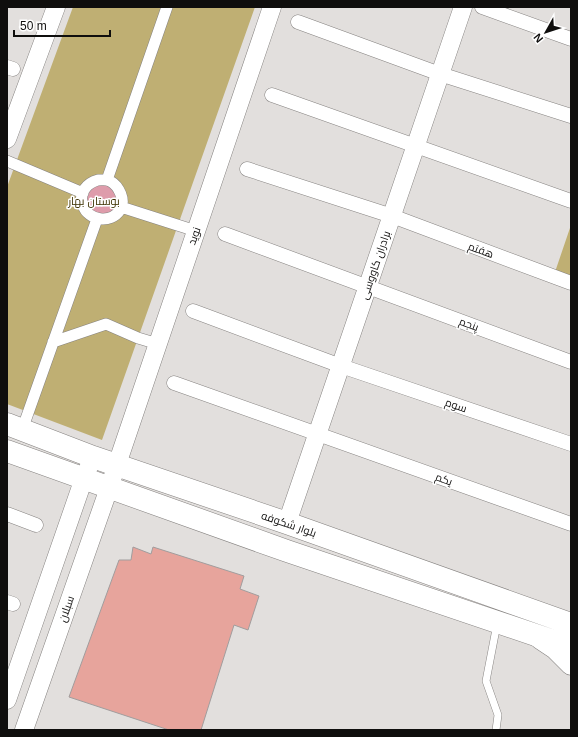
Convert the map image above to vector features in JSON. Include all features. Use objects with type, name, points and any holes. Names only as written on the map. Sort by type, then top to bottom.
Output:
[{"type":"main road","name":"بلوار شکوفه","points":[[14,427],[93,457],[287,523],[571,624]]},
{"type":"main road","points":[[7,451],[287,551],[571,647]]},
{"type":"main road","points":[[532,634],[555,649],[571,665]]},
{"type":"street","points":[[7,139],[56,7]]},
{"type":"street","points":[[107,180],[167,7]]},
{"type":"street","name":"نوید","points":[[116,464],[272,7]]},
{"type":"street","name":"برادران کاووسی","points":[[287,523],[463,7]]},
{"type":"street","points":[[482,7],[571,39]]},
{"type":"street","points":[[298,22],[440,74],[571,116]]},
{"type":"street","points":[[272,95],[415,147],[570,197]]},
{"type":"street","points":[[7,161],[83,193]]},
{"type":"street","name":"هفتم","points":[[247,169],[392,216],[571,283]]},
{"type":"street","points":[[107,180],[115,184],[119,190],[122,200],[121,207],[117,214],[110,218],[97,219],[86,212],[82,200],[83,193],[85,188],[93,181],[107,180]]},
{"type":"street","points":[[121,207],[196,231]]},
{"type":"street","points":[[14,427],[53,342],[97,219]]},
{"type":"street","name":"پنجم","points":[[225,234],[571,362]]},
{"type":"street","name":"سوم","points":[[193,311],[341,366],[571,444]]},
{"type":"street","points":[[53,342],[106,324],[138,338],[158,344]]},
{"type":"street","name":"یکم","points":[[174,383],[571,524]]},
{"type":"street","points":[[7,700],[84,478],[93,457]]},
{"type":"street","name":"سبلان","points":[[24,730],[109,488],[116,464]]},
{"type":"street","points":[[7,514],[36,526]]},
{"type":"lane","points":[[496,730],[498,715],[486,681],[497,622]]},
{"type":"green space","name":"بوستان بهار","points":[[73,7],[255,7],[102,440],[7,404],[7,187]]},
{"type":"green space","points":[[571,225],[571,277],[555,272]]},
{"type":"shaded area","points":[[104,183],[117,192],[117,208],[103,216],[89,210],[87,194],[89,189]]},
{"type":"building","points":[[133,547],[151,554],[153,547],[244,576],[240,589],[259,596],[248,630],[234,625],[201,730],[169,730],[69,697],[119,560],[131,560]]}]
